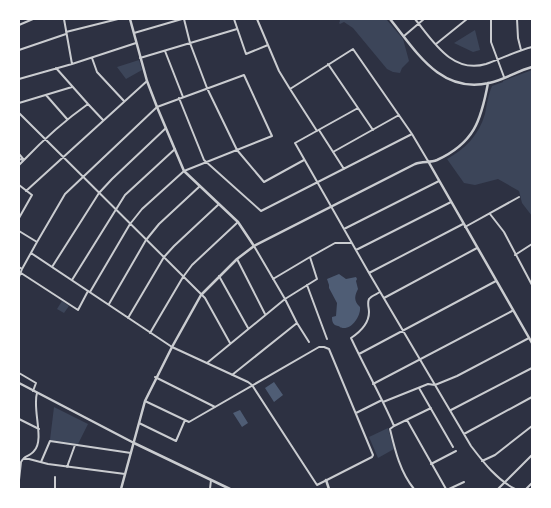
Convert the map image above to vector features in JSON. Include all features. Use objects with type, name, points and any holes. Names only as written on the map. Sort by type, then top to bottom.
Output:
[{"type":"street","points":[[19,25],[33,19]]},
{"type":"street","points":[[64,19],[72,64]]},
{"type":"street","points":[[19,50],[66,33],[118,19]]},
{"type":"street","points":[[130,19],[147,81],[184,171],[238,222],[285,298],[297,323],[309,342]]},
{"type":"street","points":[[134,33],[183,19],[190,43],[207,88],[237,150],[264,182],[304,160]]},
{"type":"street","points":[[234,19],[246,54],[268,45]]},
{"type":"street","points":[[257,19],[279,71],[344,169]]},
{"type":"street","points":[[390,19],[425,62],[440,75],[452,81],[465,84],[488,83],[532,67]]},
{"type":"street","points":[[415,19],[440,51],[450,58],[468,65],[482,65],[532,47]]},
{"type":"street","points":[[404,36],[424,19]]},
{"type":"street","points":[[436,44],[467,19]]},
{"type":"street","points":[[491,19],[491,42],[504,77]]},
{"type":"street","points":[[517,19],[518,38],[521,50]]},
{"type":"street","points":[[140,58],[237,29]]},
{"type":"street","points":[[19,79],[92,58],[136,43]]},
{"type":"street","points":[[290,89],[353,49],[412,134],[466,227],[512,311],[531,339],[532,343]]},
{"type":"street","points":[[166,51],[183,97]]},
{"type":"street","points":[[92,58],[97,72],[124,101]]},
{"type":"street","points":[[328,64],[373,130]]},
{"type":"street","points":[[56,68],[102,120]]},
{"type":"street","points":[[19,277],[22,269],[65,194],[157,106],[244,75],[272,136],[184,171],[142,209],[130,224],[78,310],[21,273]]},
{"type":"street","points":[[26,191],[102,120],[147,81]]},
{"type":"street","points":[[121,489],[145,401],[155,377],[164,365],[172,347],[202,295],[219,276],[254,246],[416,164],[437,160],[452,152],[470,136],[475,128],[481,114],[488,83]]},
{"type":"street","points":[[19,103],[72,87]]},
{"type":"street","points":[[46,95],[67,119]]},
{"type":"street","points":[[179,98],[204,160],[261,211],[412,134]]},
{"type":"street","points":[[19,165],[45,138],[67,119],[88,104]]},
{"type":"street","points":[[358,108],[295,144],[351,243],[464,434],[482,461],[504,483],[515,489]]},
{"type":"street","points":[[19,113],[205,298],[230,343]]},
{"type":"street","points":[[333,152],[399,116]]},
{"type":"street","points":[[52,266],[99,193],[166,128]]},
{"type":"street","points":[[72,280],[125,195],[175,150]]},
{"type":"street","points":[[19,154],[24,160]]},
{"type":"street","points":[[19,159],[24,160]]},
{"type":"street","points":[[344,229],[439,181]]},
{"type":"street","points":[[19,185],[32,195],[19,218]]},
{"type":"street","points":[[108,305],[146,240],[159,224],[200,186]]},
{"type":"street","points":[[466,227],[519,197]]},
{"type":"street","points":[[356,250],[451,202]]},
{"type":"street","points":[[128,318],[164,257],[219,204]]},
{"type":"street","points":[[490,214],[504,232],[532,285]]},
{"type":"street","points":[[150,333],[183,276],[192,265],[238,222]]},
{"type":"street","points":[[369,273],[463,224]]},
{"type":"street","points":[[19,231],[38,242]]},
{"type":"street","points":[[273,279],[335,243],[351,243]]},
{"type":"street","points":[[515,255],[532,244]]},
{"type":"street","points":[[384,298],[477,248]]},
{"type":"street","points":[[31,253],[172,347],[252,385],[317,485],[372,456],[329,349],[324,347],[318,347],[252,385],[214,407],[190,422],[145,401]]},
{"type":"street","points":[[207,363],[285,298],[317,279],[310,257]]},
{"type":"street","points":[[237,259],[266,314]]},
{"type":"street","points":[[219,276],[248,328]]},
{"type":"street","points":[[359,354],[496,281]]},
{"type":"street","points":[[307,285],[327,339]]},
{"type":"street","points":[[380,292],[368,301],[369,314],[367,322],[360,332],[352,338],[394,426]]},
{"type":"street","points":[[373,384],[419,358],[512,311]]},
{"type":"street","points":[[232,375],[297,323]]},
{"type":"street","points":[[356,413],[428,384],[435,385],[458,376],[531,339]]},
{"type":"street","points":[[451,410],[532,368]]},
{"type":"street","points":[[19,373],[36,383],[33,391]]},
{"type":"street","points":[[155,377],[214,407]]},
{"type":"street","points":[[19,384],[134,443],[230,489]]},
{"type":"street","points":[[419,388],[453,446]]},
{"type":"street","points":[[19,480],[21,462],[35,450],[37,446],[39,429],[35,403],[37,393]]},
{"type":"street","points":[[464,434],[532,397]]},
{"type":"street","points":[[414,489],[402,470],[390,429],[431,408]]},
{"type":"street","points":[[19,419],[39,429]]},
{"type":"street","points":[[139,423],[176,441],[185,420]]},
{"type":"street","points":[[407,420],[446,489]]},
{"type":"street","points":[[482,461],[495,455],[532,426]]},
{"type":"street","points":[[42,462],[50,441],[131,454]]},
{"type":"street","points":[[67,467],[75,446]]},
{"type":"street","points":[[431,464],[456,451]]},
{"type":"street","points":[[498,489],[532,455]]},
{"type":"street","points":[[19,458],[21,462]]},
{"type":"street","points":[[23,459],[29,458],[48,464],[126,474]]},
{"type":"street","points":[[55,477],[55,489]]},
{"type":"street","points":[[210,489],[211,480]]},
{"type":"street","points":[[326,480],[329,489]]},
{"type":"street","points":[[449,489],[464,482]]},
{"type":"street","points":[[526,489],[532,483]]},
{"type":"shaded area","points":[[339,19],[386,19],[403,39],[409,61],[402,68],[400,73],[387,69],[353,28],[344,22],[340,24]]},
{"type":"shaded area","points":[[475,30],[480,50],[473,52],[454,43]]},
{"type":"shaded area","points":[[139,60],[142,70],[126,79],[117,67]]},
{"type":"shaded area","points":[[532,70],[532,216],[522,203],[519,191],[498,179],[475,185],[464,183],[447,159],[460,151],[475,135],[485,114],[492,86]]},
{"type":"shaded area","points":[[339,274],[346,279],[356,277],[358,289],[355,299],[360,307],[356,320],[350,326],[344,328],[335,325],[333,322],[332,317],[336,316],[337,303],[329,288],[327,279]]},
{"type":"shaded area","points":[[62,301],[69,306],[64,313],[57,309]]},
{"type":"shaded area","points":[[274,382],[283,395],[274,402],[265,388]]},
{"type":"shaded area","points":[[54,407],[88,424],[78,444],[50,440]]},
{"type":"shaded area","points":[[240,410],[248,423],[242,427],[233,413]]},
{"type":"shaded area","points":[[388,428],[394,449],[378,458],[369,437]]}]
